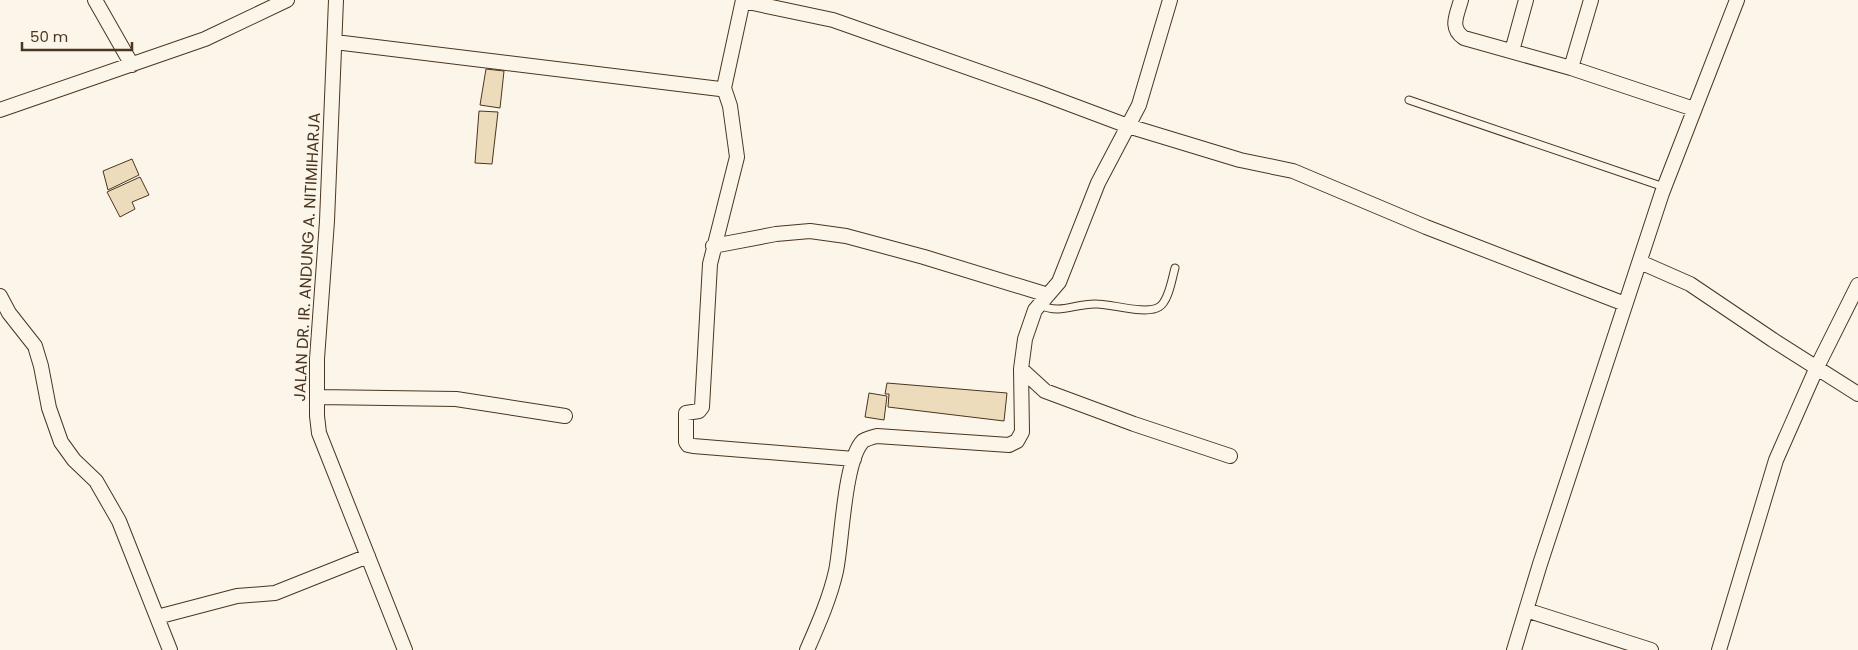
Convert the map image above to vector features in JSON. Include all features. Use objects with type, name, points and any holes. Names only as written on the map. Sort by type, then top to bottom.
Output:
[{"type":"street","points":[[95,0],[132,65]]},
{"type":"street","points":[[0,110],[206,39],[288,0]]},
{"type":"street","name":"JALAN DR. IR. ANDUNG A. NITIMIHARJA","points":[[336,0],[327,221],[317,359],[317,416],[319,433],[405,650]]},
{"type":"street","points":[[854,459],[693,446],[688,445],[686,442],[686,413],[699,411],[702,407],[713,246],[737,158],[730,106],[724,88],[743,0],[833,20],[1040,92],[1128,126],[1240,160],[1293,171],[1426,228],[1625,304]]},
{"type":"street","points":[[806,650],[819,622],[836,572],[854,459],[863,441],[877,436],[1009,445],[1018,441],[1022,432],[1021,369],[1025,340],[1036,310],[1059,282],[1098,183],[1139,105],[1170,0]]},
{"type":"street","points":[[1461,0],[1454,26],[1456,32],[1464,38],[1571,68],[1694,109]]},
{"type":"street","points":[[1512,51],[1526,0]]},
{"type":"street","points":[[1571,68],[1591,0]]},
{"type":"street","points":[[1514,650],[1664,187],[1737,0]]},
{"type":"street","points":[[335,42],[712,90],[724,88]]},
{"type":"street","points":[[713,246],[776,234],[810,231],[846,236],[924,256],[1044,300]]},
{"type":"street","points":[[1640,262],[1690,284],[1858,394]]},
{"type":"street","points":[[1719,650],[1776,460],[1817,367],[1858,285]]},
{"type":"street","points":[[0,296],[9,313],[35,346],[49,408],[61,442],[74,460],[96,481],[108,499],[170,650]]},
{"type":"street","points":[[1021,369],[1044,391],[1230,456]]},
{"type":"street","points":[[318,397],[456,399],[565,416]]},
{"type":"street","points":[[157,617],[230,597],[274,593],[368,556]]},
{"type":"street","points":[[1526,610],[1651,650]]},
{"type":"lane","points":[[1409,100],[1664,187]]},
{"type":"lane","points":[[1044,300],[1053,311],[1095,304],[1154,309],[1159,307],[1166,299],[1175,268]]},
{"type":"building","points":[[486,69],[504,71],[500,108],[480,105]]},
{"type":"building","points":[[479,111],[498,112],[492,164],[475,163]]},
{"type":"building","points":[[132,159],[139,175],[108,190],[103,171]]},
{"type":"building","points":[[140,177],[149,195],[132,202],[135,209],[120,217],[107,192]]},
{"type":"building","points":[[887,383],[1007,393],[1004,421],[888,407],[889,394],[885,394]]},
{"type":"building","points":[[869,393],[887,396],[884,420],[865,417]]}]
